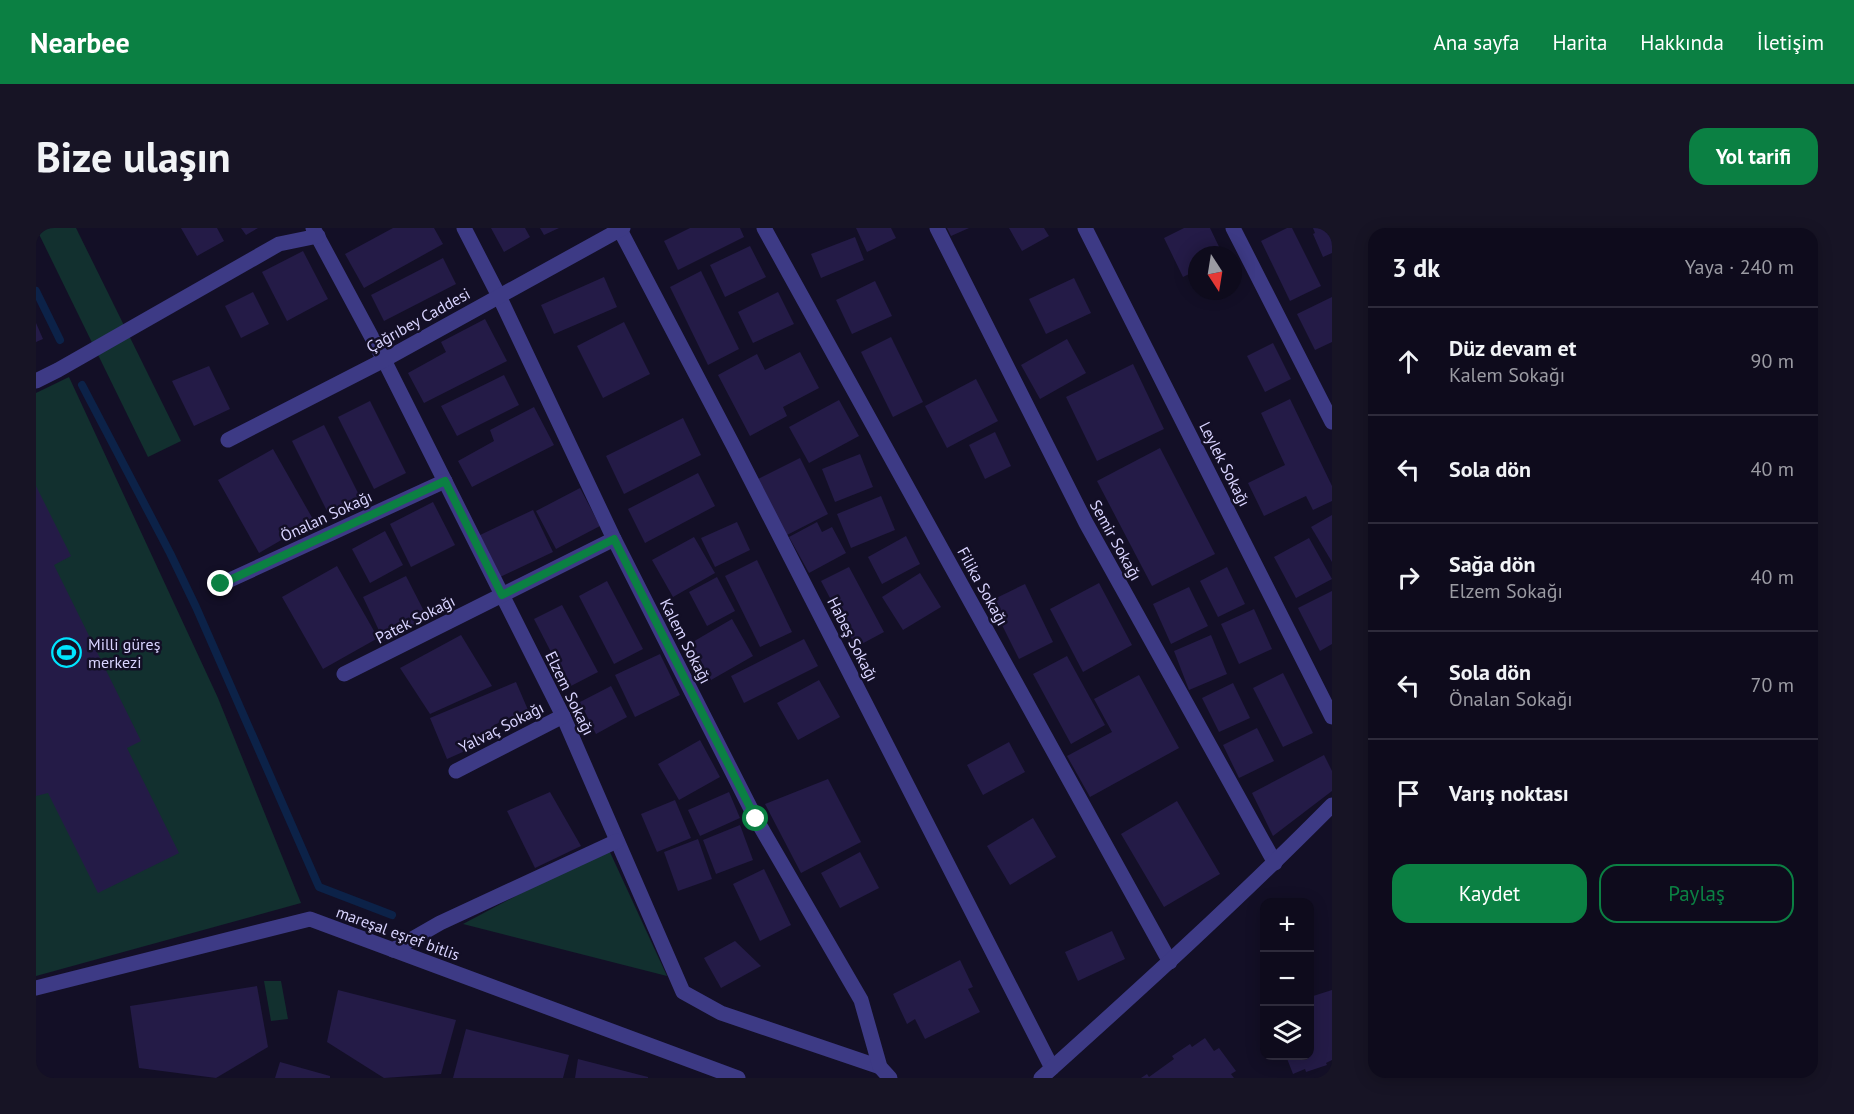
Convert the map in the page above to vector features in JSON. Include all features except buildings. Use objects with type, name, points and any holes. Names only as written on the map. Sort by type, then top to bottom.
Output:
[{"type":"street","name":"Kalem Sokağı","points":[[464,228],[499,296],[614,539],[756,819],[861,1000],[885,1072]]},
{"type":"street","name":"Filika Sokağı","points":[[764,228],[1170,962]]},
{"type":"street","name":"Semir Sokağı","points":[[937,228],[1086,524],[1275,863]]},
{"type":"street","name":"Leylek Sokağı","points":[[1086,228],[1332,717]]},
{"type":"street","points":[[1233,228],[1332,422]]},
{"type":"street","name":"Çağrıbey Caddesi","points":[[228,440],[384,360],[621,229]]},
{"type":"street","name":"Habeş Sokağı","points":[[621,229],[733,445],[1047,1073]]},
{"type":"street","points":[[36,381],[279,244],[316,232]]},
{"type":"street","name":"Elzem Sokağı","points":[[316,232],[384,360],[562,716],[683,992],[721,1013],[885,1072]]},
{"type":"street","name":"Önalan Sokağı","points":[[221,584],[445,481]]},
{"type":"street","name":"Patek Sokağı","points":[[344,674],[614,539]]},
{"type":"street","name":"Yalvaç Sokağı","points":[[456,771],[562,716]]},
{"type":"street","points":[[1047,1073],[1170,962],[1275,863],[1332,805]]},
{"type":"street","points":[[393,950],[440,923],[617,841]]},
{"type":"street","name":"mareşal eşref bitlis","points":[[36,988],[310,919],[738,1078]]},
{"type":"green space","points":[[36,228],[76,228],[181,441],[148,457]]},
{"type":"green space","points":[[69,377],[218,698],[301,903],[36,976],[36,393]]},
{"type":"green space","points":[[609,850],[667,976],[463,924],[531,888]]},
{"type":"green space","points":[[264,981],[281,981],[288,1019],[271,1021]]},
{"type":"waterway","points":[[36,291],[60,340]]},
{"type":"waterway","points":[[82,385],[196,607],[319,887],[392,915]]},
{"type":"place","name":"Milli güreş merkezi","points":[[67,653]]},
{"type":"route","points":[[221,584],[445,481],[502,595],[614,539],[756,819]]}]
